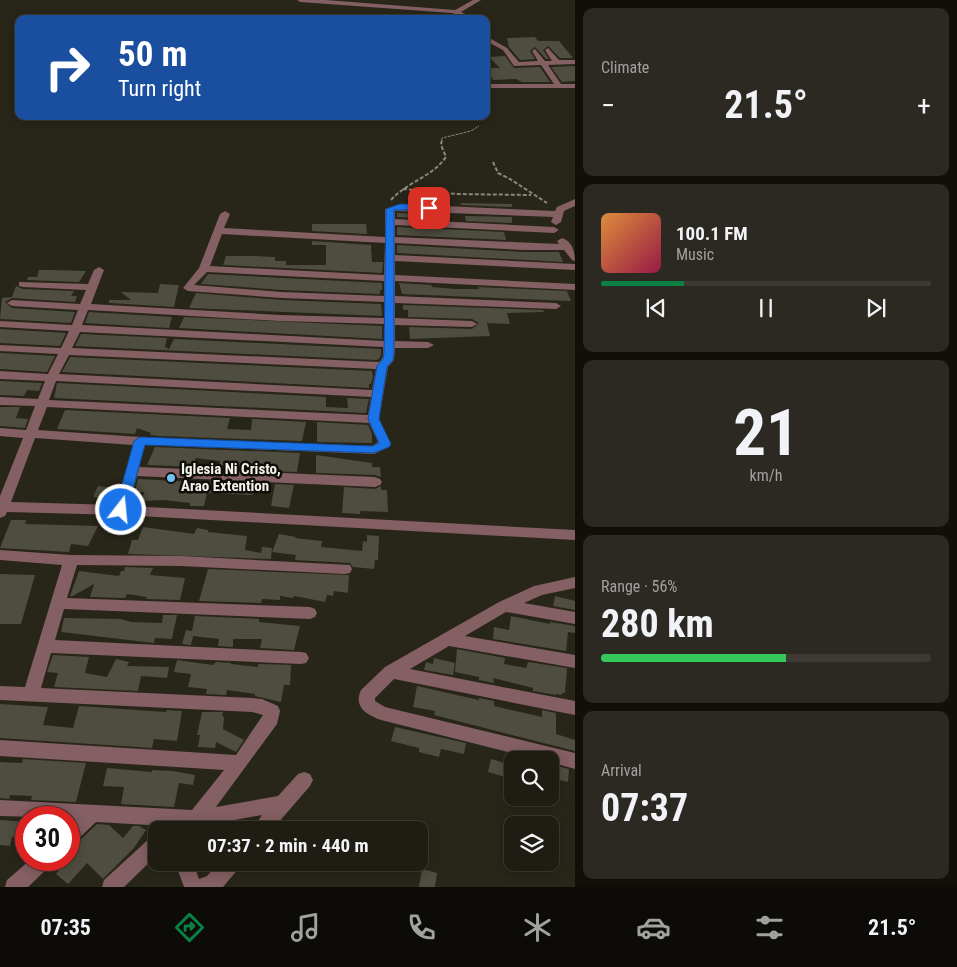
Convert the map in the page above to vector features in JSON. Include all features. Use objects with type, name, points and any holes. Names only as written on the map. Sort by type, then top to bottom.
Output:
[{"type":"street","points":[[300,0],[456,12],[461,15]]},
{"type":"street","points":[[456,12],[478,0]]},
{"type":"street","points":[[490,40],[505,49],[522,72]]},
{"type":"street","points":[[548,50],[572,72]]},
{"type":"street","points":[[535,51],[560,86]]},
{"type":"street","points":[[517,64],[574,62]]},
{"type":"street","points":[[527,80],[532,87]]},
{"type":"street","points":[[490,86],[574,86]]},
{"type":"street","points":[[0,432],[140,441],[374,450],[385,444],[374,419],[382,366],[388,360],[390,344],[388,298],[390,209],[400,207],[558,211],[574,202]]},
{"type":"street","points":[[558,211],[554,230],[574,258]]},
{"type":"street","points":[[225,214],[204,269],[188,288],[282,295],[556,306]]},
{"type":"street","points":[[389,222],[554,230]]},
{"type":"street","points":[[220,231],[566,247]]},
{"type":"street","points":[[389,258],[574,267]]},
{"type":"street","points":[[204,269],[574,287]]},
{"type":"street","points":[[100,270],[76,328],[52,377],[32,433],[1,509],[121,510],[574,535]]},
{"type":"street","points":[[23,284],[93,287]]},
{"type":"street","points":[[12,303],[280,318],[472,324]]},
{"type":"street","points":[[0,324],[428,345]]},
{"type":"street","points":[[0,348],[382,366]]},
{"type":"street","points":[[0,375],[377,394]]},
{"type":"street","points":[[0,401],[374,419]]},
{"type":"street","points":[[121,510],[140,441]]},
{"type":"street","points":[[133,470],[375,482]]},
{"type":"street","points":[[0,555],[71,560],[181,561],[345,569]]},
{"type":"street","points":[[31,695],[71,560]]},
{"type":"street","points":[[574,582],[539,590],[504,606],[391,672],[367,694],[368,705],[381,713],[574,760]]},
{"type":"street","points":[[59,602],[204,610],[310,612]]},
{"type":"street","points":[[504,606],[574,618]]},
{"type":"street","points":[[447,639],[574,662]]},
{"type":"street","points":[[45,646],[301,658]]},
{"type":"street","points":[[391,672],[574,708]]},
{"type":"street","points":[[0,693],[252,705],[262,706],[272,711],[271,719],[197,821]]},
{"type":"street","points":[[0,748],[240,763]]},
{"type":"street","points":[[268,821],[304,780]]},
{"type":"street","points":[[210,821],[283,803]]},
{"type":"street","points":[[0,808],[93,813],[148,822]]},
{"type":"street","points":[[80,825],[93,813]]},
{"type":"street","points":[[111,887],[148,852]]},
{"type":"street","points":[[14,887],[31,871]]},
{"type":"street","points":[[187,871],[193,887]]},
{"type":"street","points":[[202,887],[213,884],[224,871]]},
{"type":"path","points":[[390,209],[391,200],[402,189],[436,170],[442,163],[446,156],[441,145],[442,138],[471,131],[479,126]]},
{"type":"path","points":[[493,162],[498,173],[510,178],[531,195],[558,211]]},
{"type":"path","points":[[402,189],[447,193],[531,195]]},
{"type":"building","points":[[535,37],[538,41],[559,41],[573,58],[560,58],[548,46],[543,50],[549,59],[546,59],[535,47],[530,51],[535,59],[520,60],[509,47],[507,38]]},
{"type":"building","points":[[505,56],[514,68],[540,67],[550,82],[522,82],[516,79],[493,80],[490,75],[490,68],[500,68],[490,57]]},
{"type":"building","points":[[575,66],[575,81],[562,82],[551,67]]},
{"type":"building","points":[[461,203],[512,204],[512,207],[461,205]]},
{"type":"building","points":[[397,213],[427,214],[427,219],[397,217]]},
{"type":"building","points":[[465,216],[512,217],[512,223],[466,221]]},
{"type":"building","points":[[312,224],[366,224],[367,234],[312,231]]},
{"type":"building","points":[[397,227],[504,232],[506,240],[397,235]]},
{"type":"building","points":[[312,241],[371,245],[372,262],[383,262],[382,273],[223,265],[226,256],[255,256],[275,257],[275,261],[286,261],[286,265],[326,265],[326,245],[312,245]]},
{"type":"building","points":[[397,245],[524,252],[559,252],[563,262],[397,253]]},
{"type":"building","points":[[39,270],[86,271],[79,282],[27,280],[28,277],[37,277]]},
{"type":"building","points":[[208,274],[382,283],[382,290],[380,290],[380,294],[201,284]]},
{"type":"building","points":[[399,283],[455,289],[479,289],[478,287],[567,291],[571,301],[402,294]]},
{"type":"building","points":[[160,284],[179,285],[174,307],[109,303],[109,300],[131,300],[121,292],[158,293]]},
{"type":"building","points":[[16,286],[23,289],[74,291],[71,296],[77,296],[75,302],[12,298],[5,302],[12,308],[75,312],[71,323],[0,319],[2,298],[12,297]]},
{"type":"building","points":[[196,293],[282,300],[381,304],[382,316],[189,308]]},
{"type":"building","points":[[403,305],[543,310],[544,312],[507,313],[510,324],[487,323],[490,336],[410,339],[409,327],[472,329],[479,323],[472,319],[408,317],[408,310],[403,310]]},
{"type":"building","points":[[89,312],[172,317],[169,328],[85,323]]},
{"type":"building","points":[[184,317],[382,326],[382,339],[179,328]]},
{"type":"building","points":[[0,329],[66,333],[60,346],[0,343]]},
{"type":"building","points":[[81,334],[167,338],[165,347],[169,349],[174,339],[381,349],[381,354],[379,359],[376,360],[75,346]]},
{"type":"building","points":[[0,353],[55,356],[47,372],[0,369]]},
{"type":"building","points":[[70,357],[372,371],[373,377],[369,388],[62,372]]},
{"type":"building","points":[[0,381],[42,383],[39,391],[27,390],[24,396],[0,395]]},
{"type":"building","points":[[57,383],[326,397],[326,407],[348,408],[347,398],[369,399],[366,413],[54,398]]},
{"type":"building","points":[[0,407],[20,407],[16,418],[28,419],[25,428],[0,426]]},
{"type":"building","points":[[65,410],[230,418],[227,429],[251,430],[252,419],[306,422],[302,441],[160,436],[150,435],[151,433],[137,428],[135,434],[57,429]]},
{"type":"building","points":[[317,422],[368,425],[372,434],[372,443],[317,442]]},
{"type":"building","points":[[155,447],[300,453],[297,472],[219,469],[220,461],[196,458],[194,467],[147,465]]},
{"type":"building","points":[[316,455],[372,463],[372,467],[380,467],[381,477],[375,475],[316,473]]},
{"type":"building","points":[[138,479],[255,483],[253,495],[207,493],[204,506],[190,506],[190,503],[164,500],[142,501],[144,492],[135,492]]},
{"type":"building","points":[[275,484],[294,485],[289,508],[271,506]]},
{"type":"building","points":[[98,486],[114,488],[110,498],[93,497]]},
{"type":"building","points":[[381,486],[381,490],[387,490],[388,512],[360,511],[360,514],[342,513],[344,487],[375,489]]},
{"type":"building","points":[[11,520],[26,520],[25,524],[98,526],[88,546],[71,544],[69,552],[0,548]]},
{"type":"building","points":[[143,527],[194,534],[197,528],[208,530],[208,532],[247,536],[245,550],[261,553],[262,547],[272,548],[271,559],[128,554],[132,540],[138,540]]},
{"type":"building","points":[[279,534],[322,541],[321,547],[362,551],[363,541],[367,542],[367,535],[379,536],[378,560],[375,560],[374,569],[353,567],[350,563],[295,560],[296,555],[272,552]]},
{"type":"building","points":[[125,567],[153,568],[150,575],[185,578],[180,600],[146,599],[147,597],[127,594],[125,598],[90,597],[94,584],[70,596],[79,571],[119,576]]},
{"type":"building","points":[[208,569],[349,575],[348,593],[334,591],[333,596],[327,595],[325,602],[294,596],[293,598],[280,596],[280,600],[262,599],[261,603],[199,601]]},
{"type":"building","points":[[0,574],[35,575],[21,624],[0,624]]},
{"type":"building","points":[[555,596],[575,601],[575,610],[553,606]]},
{"type":"building","points":[[163,615],[177,615],[172,639],[155,638],[154,643],[61,632],[64,618],[121,619],[131,622],[162,623]]},
{"type":"building","points":[[195,616],[259,619],[259,622],[300,626],[294,650],[260,648],[262,639],[233,639],[233,647],[218,646],[219,639],[193,636],[191,645],[182,644],[186,630],[192,631]]},
{"type":"building","points":[[511,616],[550,624],[550,622],[575,626],[575,633],[568,632],[566,651],[493,639],[494,627],[509,630]]},
{"type":"building","points":[[457,649],[505,658],[504,664],[526,668],[528,662],[567,668],[565,693],[556,695],[533,691],[533,688],[493,678],[494,683],[479,680],[479,677],[455,672]]},
{"type":"building","points":[[53,655],[89,657],[85,673],[107,677],[116,659],[129,662],[127,666],[169,667],[167,678],[141,676],[138,691],[54,687],[58,673],[47,672]]},
{"type":"building","points":[[434,658],[455,663],[453,675],[424,670],[426,662],[433,664]]},
{"type":"building","points":[[177,660],[213,665],[216,662],[258,667],[258,664],[291,665],[290,685],[284,685],[281,702],[255,696],[255,694],[227,690],[226,695],[206,694],[207,689],[188,687],[191,674],[174,672]]},
{"type":"building","points":[[417,686],[479,700],[479,698],[494,701],[494,706],[542,717],[542,710],[556,713],[556,734],[575,740],[575,751],[434,715],[435,711],[413,707]]},
{"type":"building","points":[[0,704],[48,707],[43,725],[73,728],[79,706],[166,712],[167,710],[182,711],[177,741],[154,739],[152,748],[0,738]]},
{"type":"building","points":[[202,712],[223,712],[223,729],[244,740],[236,752],[216,742],[215,748],[198,747],[200,735],[197,735]]},
{"type":"building","points":[[395,727],[466,743],[464,754],[441,749],[439,757],[419,752],[419,748],[391,741]]},
{"type":"building","points":[[23,759],[86,763],[76,802],[31,800],[32,796],[10,795],[9,799],[0,798],[0,762],[22,763]]},
{"type":"building","points":[[491,759],[504,763],[504,777],[488,772]]},
{"type":"building","points":[[559,766],[569,769],[568,782],[559,780]]},
{"type":"building","points":[[107,768],[152,772],[152,770],[173,771],[195,775],[193,785],[179,783],[174,807],[121,804],[124,787],[103,786]]},
{"type":"building","points":[[0,820],[15,821],[15,837],[12,837],[10,846],[0,845]]},
{"type":"building","points":[[97,824],[109,825],[123,838],[133,826],[139,826],[146,830],[134,848],[103,879],[87,863],[80,871],[80,840]]},
{"type":"building","points":[[58,871],[80,871],[68,884],[56,874]]},
{"type":"building","points":[[422,871],[437,873],[435,887],[419,887]]},
{"type":"place","name":"Iglesia Ni Cristo, Arao Extention","points":[[171,478]]},
{"type":"route","points":[[121,510],[140,441],[374,450],[385,444],[374,419],[382,366],[388,360],[390,344],[388,321],[390,209],[394,207],[429,208]]}]
